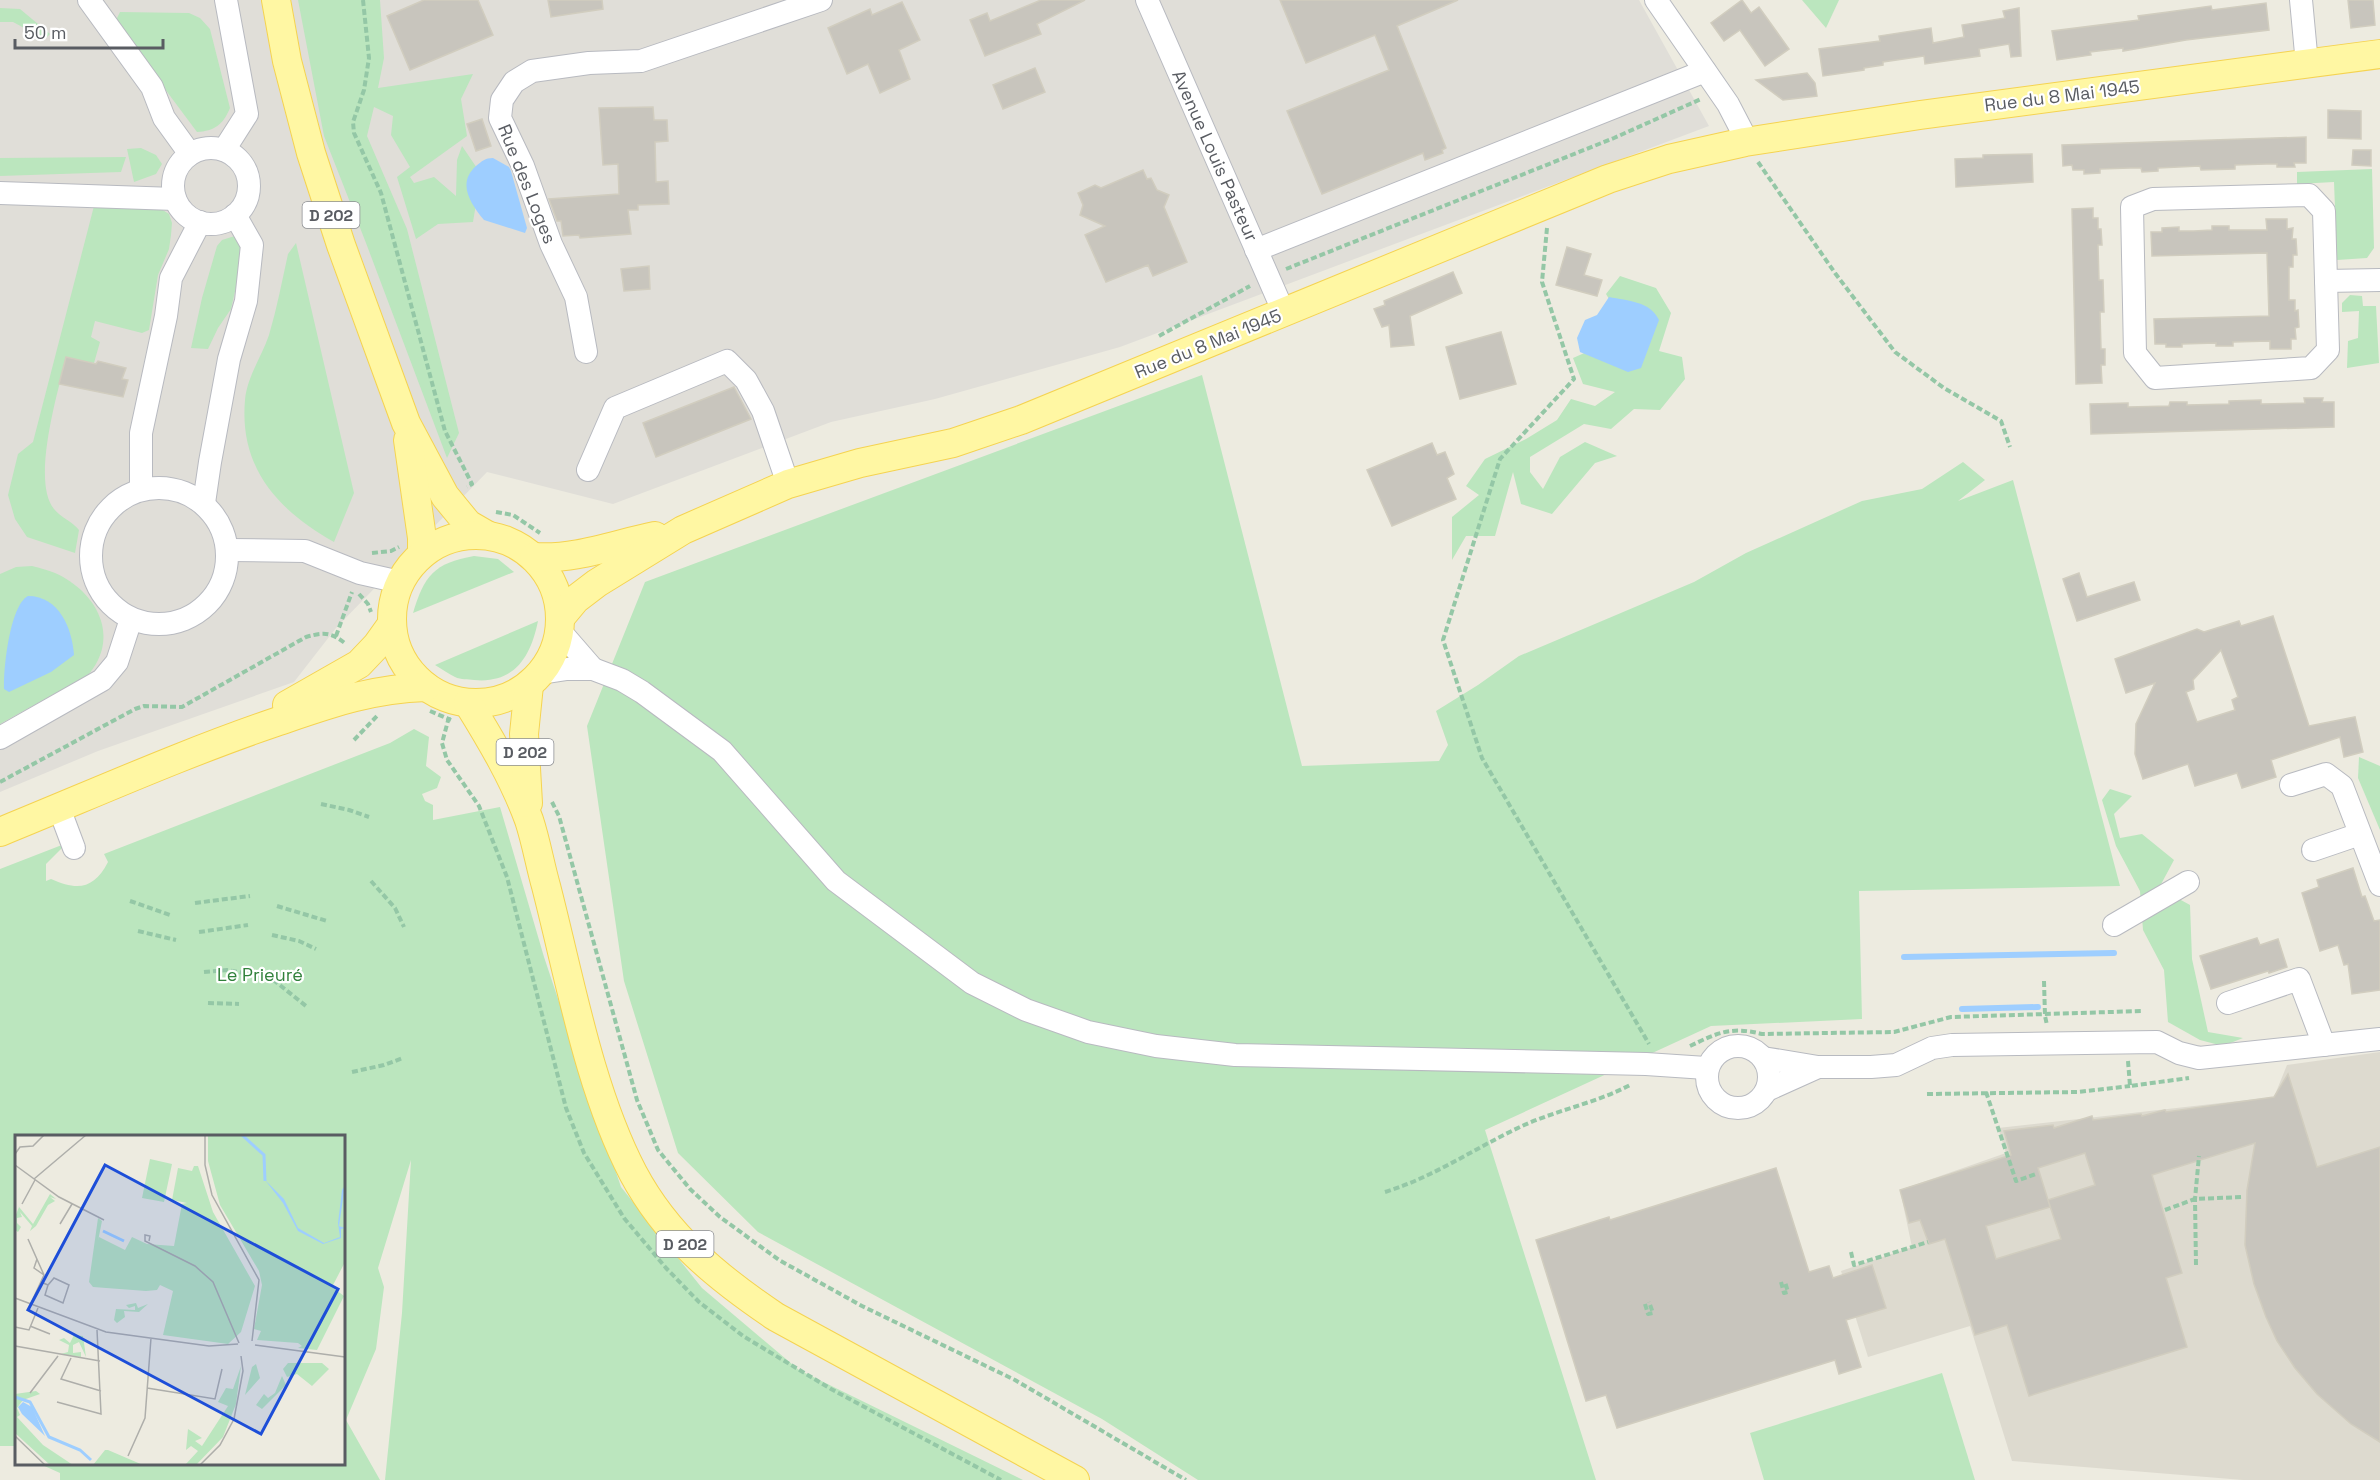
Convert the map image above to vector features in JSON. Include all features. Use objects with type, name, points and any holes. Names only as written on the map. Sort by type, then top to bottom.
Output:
[{"type":"main road","name":"D 202","points":[[276,0],[287,61],[310,153],[406,423],[445,496],[468,524],[489,523]]},
{"type":"main road","name":"Rue du 8 Mai 1945","points":[[683,530],[788,484],[860,463],[953,443],[1021,420],[1608,179],[1669,159],[1737,143],[1932,113],[2380,54]]},
{"type":"main road","name":"D 202","points":[[406,423],[422,538],[413,547]]},
{"type":"main road","points":[[228,738],[359,664],[377,645],[382,623],[392,610],[413,547],[459,536],[489,523],[512,542],[538,545],[551,558],[606,549],[683,530]]},
{"type":"main road","points":[[0,832],[228,738],[339,701],[380,697],[392,688],[458,711],[518,692],[535,679],[553,653],[560,624],[576,599],[597,583],[683,530]]},
{"type":"main road","points":[[538,545],[554,585],[560,624]]},
{"type":"main road","points":[[382,623],[394,639],[402,659],[426,698]]},
{"type":"main road","name":"D 202","points":[[528,820],[524,734],[535,679]]},
{"type":"main road","name":"D 202","points":[[458,711],[492,742],[528,820],[588,1050],[607,1113],[634,1174],[665,1222],[700,1262],[735,1290],[776,1317],[1075,1480]]},
{"type":"street","points":[[89,0],[152,87],[164,118],[190,154]]},
{"type":"street","points":[[224,150],[247,114],[226,0]]},
{"type":"street","name":"Rue des Loges","points":[[586,352],[576,297],[555,253],[523,166],[500,118],[502,100],[514,82],[532,70],[589,63],[641,61],[821,0]]},
{"type":"street","name":"Avenue Louis Pasteur","points":[[1147,0],[1284,313]]},
{"type":"street","points":[[1656,0],[1720,93],[1742,131],[1737,143]]},
{"type":"street","points":[[2301,0],[2307,64]]},
{"type":"street","points":[[1257,250],[1705,71]]},
{"type":"street","points":[[203,148],[224,150],[236,157],[244,167],[248,180],[248,193],[244,205],[235,215],[224,221],[212,224],[200,222],[189,217],[175,199],[174,177],[184,157],[203,148]]},
{"type":"street","points":[[0,193],[175,199]]},
{"type":"street","points":[[2309,195],[2324,211],[2326,280],[2328,350],[2311,368],[2155,378],[2134,353],[2132,207],[2152,199],[2309,195]]},
{"type":"street","points":[[204,503],[230,359],[246,301],[252,245],[235,215]]},
{"type":"street","points":[[141,489],[141,433],[171,278],[200,222]]},
{"type":"street","points":[[2326,280],[2380,280]]},
{"type":"street","points":[[588,471],[615,408],[727,361],[746,380],[763,411],[788,484]]},
{"type":"street","points":[[163,487],[185,492],[204,503],[216,517],[224,533],[228,550],[225,574],[215,595],[198,612],[177,622],[154,624],[131,619],[113,607],[100,591],[92,571],[90,550],[95,530],[106,512],[122,498],[141,489],[163,487]]},
{"type":"street","points":[[228,550],[305,551],[357,581],[400,582]]},
{"type":"street","points":[[0,738],[102,680],[117,662],[131,619]]},
{"type":"street","points":[[560,624],[593,669]]},
{"type":"street","points":[[535,679],[567,669],[593,669],[622,680],[642,692],[722,751],[836,881],[972,982],[1026,1010],[1088,1032],[1156,1046],[1235,1055],[1646,1053],[1706,1068]]},
{"type":"street","points":[[2291,785],[2326,774],[2342,786],[2380,885]]},
{"type":"street","points":[[58,808],[74,848]]},
{"type":"street","points":[[2313,850],[2360,834]]},
{"type":"street","points":[[2114,925],[2187,882]]},
{"type":"street","points":[[2228,1003],[2299,979],[2324,1045]]},
{"type":"street","points":[[1762,1058],[1818,1067],[1871,1068],[1896,1065],[1932,1048],[1952,1045],[2157,1042],[2179,1053],[2199,1058],[2380,1039]]},
{"type":"street","points":[[1767,1090],[1768,1067],[1754,1050],[1744,1046],[1733,1046],[1716,1055],[1706,1068],[1709,1090],[1724,1106],[1734,1109],[1754,1105],[1767,1090],[1818,1067]]},
{"type":"path","points":[[363,0],[369,58],[364,90],[353,122],[354,133],[381,193],[445,431],[472,484],[474,493]]},
{"type":"path","points":[[1155,338],[1268,276],[1614,138],[1701,99],[1720,93]]},
{"type":"path","points":[[1737,143],[1895,352],[1944,388],[2001,421],[2010,447]]},
{"type":"path","points":[[1385,1192],[1428,1177],[1524,1125],[1623,1089],[1638,1081],[1644,1074],[1646,1053],[1482,758],[1443,640],[1500,459],[1574,379],[1542,282],[1550,203]]},
{"type":"path","points":[[445,496],[472,484]]},
{"type":"path","points":[[489,523],[513,515],[538,545]]},
{"type":"path","points":[[336,636],[369,553],[413,547]]},
{"type":"path","points":[[357,581],[368,604],[382,623]]},
{"type":"path","points":[[0,782],[135,709],[144,706],[182,707],[306,637],[321,633],[336,636],[354,650],[359,664]]},
{"type":"path","points":[[354,740],[380,697]]},
{"type":"path","points":[[426,698],[458,711],[442,743],[447,760],[479,806],[507,877],[566,1108],[584,1153],[624,1218],[666,1268],[699,1302],[743,1336],[831,1389],[1001,1480]]},
{"type":"path","points":[[548,796],[560,816],[638,1100],[658,1150],[690,1189],[720,1217],[779,1260],[862,1306],[1015,1380],[1186,1480]]},
{"type":"path","points":[[321,804],[349,810],[369,818]]},
{"type":"path","points":[[371,880],[395,908],[404,927]]},
{"type":"path","points":[[195,903],[250,896]]},
{"type":"path","points":[[130,901],[170,915]]},
{"type":"path","points":[[277,906],[327,921]]},
{"type":"path","points":[[199,932],[248,925]]},
{"type":"path","points":[[138,931],[176,940]]},
{"type":"path","points":[[272,935],[299,941],[316,950]]},
{"type":"path","points":[[204,972],[227,970],[244,973]]},
{"type":"path","points":[[266,974],[306,1006]]},
{"type":"path","points":[[208,1003],[239,1004]]},
{"type":"path","points":[[1684,1049],[1718,1032],[1743,1029],[1762,1034],[1894,1032],[1951,1017],[2142,1011]]},
{"type":"path","points":[[352,1072],[403,1058]]},
{"type":"path","points":[[1928,1094],[2078,1092],[2130,1086]]},
{"type":"path","points":[[1986,1092],[2016,1181],[2036,1174]]},
{"type":"path","points":[[2196,1265],[2195,1199],[2199,1156]]},
{"type":"path","points":[[2165,1210],[2195,1199],[2243,1197]]},
{"type":"path","points":[[1851,1252],[1854,1265],[1928,1242]]},
{"type":"shaded area","points":[[0,0],[1639,0],[1709,126],[1120,347],[935,399],[831,422],[613,504],[487,472],[336,628],[294,682],[98,751],[0,792]]},
{"type":"shaded area","points":[[2380,1052],[2380,1480],[2243,1480],[2012,1461],[1970,1326],[1868,1357],[1841,1271],[1912,1247],[1900,1190],[2006,1153],[1998,1128],[2274,1097],[2287,1065]]},
{"type":"green space","points":[[298,0],[380,0],[384,58],[378,88],[473,74],[461,99],[467,136],[410,177],[414,183],[434,177],[456,196],[457,160],[462,146],[481,174],[473,222],[438,224],[416,239],[397,177],[410,167],[391,135],[393,116],[374,107],[367,136],[407,229],[459,433],[447,458],[324,136]]},
{"type":"green space","points":[[1802,0],[1839,0],[1826,28]]},
{"type":"green space","points":[[0,8],[20,9],[50,34],[45,39],[13,22],[0,22]]},
{"type":"green space","points":[[120,12],[189,13],[200,18],[210,29],[230,108],[221,123],[208,130],[197,132],[115,22]]},
{"type":"green space","points":[[141,148],[156,155],[162,164],[156,174],[134,182],[127,149]]},
{"type":"green space","points":[[126,157],[121,172],[0,176],[0,158]]},
{"type":"green space","points":[[2372,169],[2374,248],[2367,258],[2337,260],[2334,182],[2297,184],[2297,172]]},
{"type":"green space","points":[[94,206],[161,209],[169,214],[172,223],[169,249],[158,275],[149,330],[142,333],[95,321],[91,337],[100,342],[94,363],[66,358],[48,436],[45,478],[48,496],[54,509],[79,530],[75,553],[27,537],[15,519],[8,495],[18,454],[33,442]]},
{"type":"green space","points":[[238,235],[245,248],[231,309],[208,349],[191,348],[217,246],[222,240]]},
{"type":"green space","points":[[296,243],[354,493],[334,542],[296,516],[280,502],[267,485],[256,467],[245,425],[246,391],[269,335],[288,254]]},
{"type":"green space","points":[[1620,276],[1656,288],[1671,313],[1659,351],[1682,357],[1685,379],[1660,410],[1634,409],[1611,429],[1584,424],[1530,457],[1530,472],[1543,489],[1560,457],[1585,442],[1617,456],[1595,463],[1552,514],[1521,504],[1513,472],[1495,536],[1466,536],[1452,560],[1452,517],[1479,495],[1466,486],[1485,459],[1526,439],[1557,420],[1571,399],[1595,406],[1615,392],[1583,384],[1573,358],[1598,347],[1617,312],[1606,294]]},
{"type":"green space","points":[[2350,295],[2362,296],[2363,306],[2376,306],[2379,363],[2347,368],[2348,341],[2358,338],[2359,311],[2342,312],[2342,303]]},
{"type":"green space","points":[[1202,375],[1302,766],[1439,761],[1448,745],[1436,711],[1519,656],[1694,582],[1746,553],[1862,501],[1922,489],[1963,462],[1985,480],[1958,501],[2013,480],[2120,886],[1859,891],[1862,1019],[1711,1026],[1485,1130],[1596,1480],[1198,1480],[1102,1419],[758,1232],[678,1153],[624,981],[587,726],[645,582]]},
{"type":"green space","points":[[474,556],[498,559],[514,572],[413,613],[422,589],[433,573],[449,563]]},
{"type":"green space","points":[[32,566],[55,573],[70,581],[83,592],[100,617],[103,646],[98,660],[88,675],[0,724],[0,574],[16,567]]},
{"type":"green space","points":[[538,621],[531,646],[519,665],[500,677],[488,680],[460,679],[435,665]]},
{"type":"green space","name":"Le Prieuré","points":[[414,729],[429,737],[426,766],[441,777],[437,788],[422,794],[425,801],[433,805],[433,820],[500,807],[544,957],[621,1187],[702,1288],[799,1370],[1023,1480],[385,1480],[402,1313],[411,1160],[378,1268],[384,1287],[376,1349],[346,1420],[380,1480],[60,1480],[60,1473],[42,1465],[345,1465],[345,1135],[15,1135],[15,1446],[0,1446],[0,869],[67,843],[46,864],[46,881],[51,879],[69,885],[84,885],[97,878],[103,871],[108,862],[104,854],[390,743]]},
{"type":"green space","points":[[2359,757],[2380,766],[2380,830],[2358,778]]},
{"type":"green space","points":[[2110,789],[2132,796],[2114,814],[2120,838],[2142,834],[2174,860],[2159,888],[2190,905],[2192,959],[2208,1032],[2243,1038],[2223,1046],[2200,1040],[2168,1022],[2164,970],[2143,930],[2140,891],[2116,846],[2102,800]]},
{"type":"green space","points":[[1942,1373],[1975,1480],[1764,1480],[1750,1433]]},
{"type":"water","points":[[493,158],[509,167],[511,171],[527,228],[525,233],[484,220],[470,200],[466,186],[470,173],[482,161]]},
{"type":"water","points":[[1609,297],[1644,305],[1659,320],[1641,368],[1628,372],[1580,352],[1577,338],[1585,320],[1597,315]]},
{"type":"water","points":[[28,596],[48,601],[62,615],[70,634],[74,655],[51,672],[9,692],[4,689],[9,638],[17,612]]},
{"type":"building","points":[[424,0],[478,0],[493,35],[410,70],[387,16]]},
{"type":"building","points":[[548,0],[602,0],[603,9],[551,17]]},
{"type":"building","points":[[1041,0],[1085,0],[1037,24],[1041,34],[985,56],[970,20],[987,13],[990,21]]},
{"type":"building","points":[[1280,0],[1458,0],[1397,26],[1446,148],[1442,150],[1443,153],[1425,160],[1423,153],[1322,194],[1287,111],[1389,70],[1375,35],[1306,63]]},
{"type":"building","points":[[1742,0],[1751,13],[1759,7],[1789,49],[1765,66],[1740,30],[1724,41],[1711,23]]},
{"type":"building","points":[[2348,0],[2373,0],[2375,25],[2351,28]]},
{"type":"building","points":[[902,2],[920,40],[899,50],[910,79],[880,93],[868,64],[847,74],[828,28],[870,9],[872,15]]},
{"type":"building","points":[[2266,3],[2269,30],[2186,40],[2123,51],[2123,48],[2090,52],[2091,55],[2057,60],[2052,31],[2139,20],[2138,16],[2211,6],[2212,10]]},
{"type":"building","points":[[2019,8],[2021,56],[2011,57],[2009,44],[1979,49],[1980,56],[1925,64],[1924,56],[1883,62],[1883,65],[1864,68],[1864,70],[1823,76],[1819,49],[1880,41],[1879,36],[1931,28],[1933,43],[1964,37],[1962,25],[2005,18],[2003,11]]},
{"type":"building","points":[[1035,68],[1045,92],[1003,109],[993,85]]},
{"type":"building","points":[[1807,73],[1815,83],[1817,96],[1783,100],[1756,80]]},
{"type":"building","points":[[653,107],[654,120],[667,120],[668,141],[655,142],[656,182],[668,181],[669,204],[638,205],[638,210],[628,210],[631,234],[580,238],[579,235],[563,236],[561,221],[557,221],[549,199],[619,194],[618,164],[603,165],[599,108]]},
{"type":"building","points":[[2328,110],[2361,111],[2361,139],[2328,138]]},
{"type":"building","points":[[482,119],[491,146],[476,151],[467,124]]},
{"type":"building","points":[[2306,137],[2306,163],[2294,163],[2295,167],[2277,167],[2277,164],[2266,164],[2235,165],[2235,169],[2201,170],[2200,166],[2158,168],[2158,171],[2142,172],[2141,168],[2130,168],[2100,169],[2100,173],[2084,174],[2084,170],[2073,170],[2072,165],[2063,166],[2062,145]]},
{"type":"building","points":[[2353,150],[2371,150],[2371,166],[2352,165]]},
{"type":"building","points":[[2032,154],[2033,182],[1956,187],[1955,159],[1983,158],[1983,155]]},
{"type":"building","points":[[1143,170],[1147,179],[1151,178],[1157,190],[1169,195],[1164,207],[1187,262],[1153,276],[1148,265],[1106,282],[1085,235],[1105,226],[1080,215],[1083,205],[1078,193],[1095,185],[1101,188]]},
{"type":"building","points":[[2093,208],[2093,218],[2098,218],[2098,229],[2101,229],[2102,245],[2098,245],[2099,280],[2103,280],[2104,312],[2100,312],[2101,349],[2105,349],[2105,365],[2101,365],[2102,383],[2076,384],[2072,209]]},
{"type":"building","points":[[2266,219],[2287,219],[2287,229],[2293,228],[2292,239],[2296,239],[2297,255],[2293,255],[2293,267],[2289,267],[2289,300],[2295,300],[2299,327],[2295,328],[2296,339],[2291,339],[2291,349],[2270,349],[2270,341],[2233,342],[2233,346],[2216,346],[2216,343],[2166,347],[2166,344],[2155,344],[2154,319],[2269,316],[2267,253],[2152,256],[2151,232],[2162,232],[2162,228],[2179,227],[2179,231],[2212,230],[2212,226],[2229,226],[2229,230],[2267,230]]},
{"type":"building","points":[[1567,247],[1591,254],[1584,275],[1602,280],[1597,296],[1556,285]]},
{"type":"building","points":[[649,266],[650,289],[624,291],[621,269]]},
{"type":"building","points":[[1453,272],[1462,293],[1410,316],[1414,345],[1391,347],[1389,325],[1382,327],[1374,309],[1385,305],[1384,301]]},
{"type":"building","points":[[1501,332],[1516,384],[1460,399],[1446,347]]},
{"type":"building","points":[[66,357],[96,364],[98,361],[126,368],[122,379],[128,380],[123,397],[59,384]]},
{"type":"building","points":[[734,387],[751,419],[656,457],[643,423]]},
{"type":"building","points":[[2304,398],[2323,398],[2322,402],[2334,402],[2334,427],[2091,434],[2090,404],[2128,403],[2128,407],[2169,406],[2170,402],[2187,402],[2187,405],[2229,404],[2229,401],[2261,400],[2261,404],[2305,403]]},
{"type":"building","points":[[1432,443],[1437,455],[1445,452],[1454,474],[1447,478],[1456,499],[1392,526],[1367,470]]},
{"type":"building","points":[[2079,573],[2087,597],[2134,582],[2140,600],[2077,621],[2063,579]]},
{"type":"building","points":[[2273,616],[2309,726],[2355,717],[2363,752],[2344,757],[2340,737],[2271,760],[2276,777],[2242,788],[2237,773],[2195,786],[2188,764],[2143,779],[2135,754],[2136,724],[2155,683],[2126,693],[2115,659],[2197,629],[2204,632],[2239,621],[2241,626]],"holes":[[[2221,650],[2238,697],[2232,700],[2235,710],[2197,722],[2186,692],[2194,689],[2193,680]]]},
{"type":"building","points":[[2353,868],[2362,897],[2365,896],[2374,921],[2380,920],[2380,990],[2352,994],[2348,964],[2344,965],[2338,945],[2320,951],[2302,893],[2319,887],[2317,880]]},
{"type":"building","points":[[2257,938],[2260,945],[2278,939],[2287,967],[2211,989],[2200,956]]},
{"type":"building","points":[[2288,1074],[2317,1167],[2380,1147],[2380,1442],[2351,1424],[2317,1394],[2295,1368],[2277,1341],[2266,1317],[2254,1284],[2245,1245],[2247,1190],[2255,1143],[2152,1175],[2182,1273],[2166,1278],[2187,1347],[2029,1396],[2007,1325],[1975,1335],[1945,1239],[1929,1244],[1920,1220],[1909,1223],[1900,1190],[2011,1155],[2004,1131],[2053,1125],[2054,1128],[2092,1116],[2093,1120],[2141,1114],[2142,1116],[2165,1110],[2166,1112],[2274,1097]],"holes":[[[2085,1153],[2095,1185],[2048,1200],[2038,1168]],[[2048,1200],[2061,1239],[1996,1259],[1986,1226],[2050,1207]]]},
{"type":"building","points":[[1776,1168],[1809,1272],[1829,1266],[1833,1278],[1872,1265],[1886,1308],[1846,1320],[1861,1367],[1839,1374],[1835,1360],[1617,1428],[1606,1395],[1586,1401],[1536,1240],[1609,1217],[1610,1220]]},
{"type":"waterway","points":[[1904,957],[2114,953]]},
{"type":"waterway","points":[[1962,1009],[2038,1007]]}]
